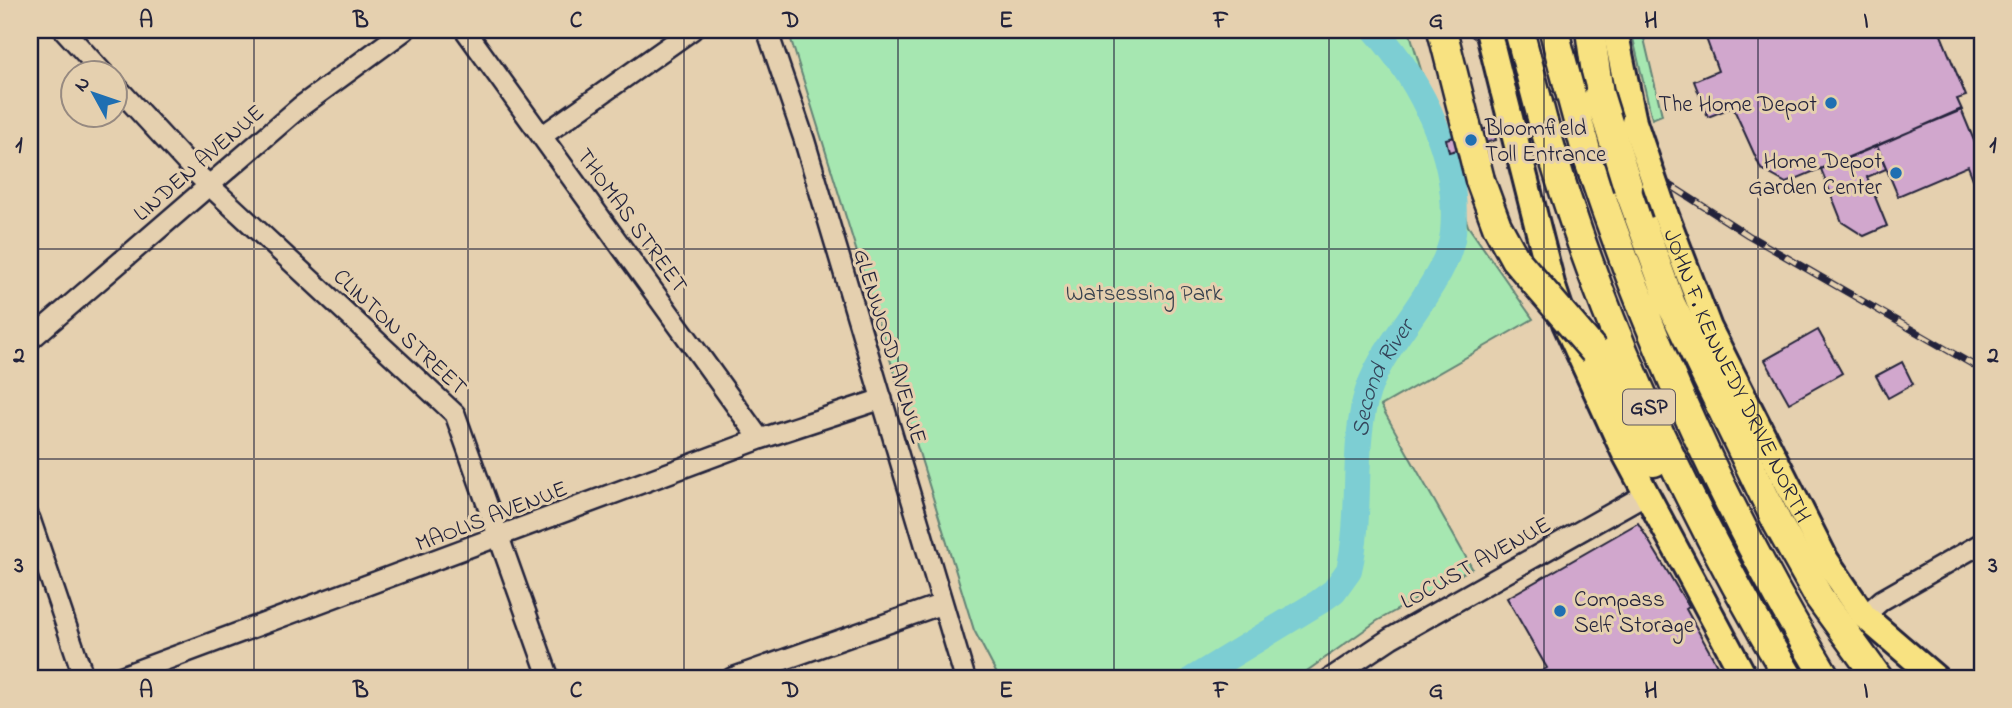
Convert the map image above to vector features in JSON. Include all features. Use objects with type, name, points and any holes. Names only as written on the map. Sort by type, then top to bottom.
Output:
[{"type":"highway","points":[[1442,30],[1480,180],[1497,226],[1524,273],[1594,351],[1615,385],[1708,566],[1787,678]]},
{"type":"highway","name":"GSP","points":[[1519,30],[1543,122],[1592,270],[1642,393],[1711,538],[1787,678]]},
{"type":"highway","name":"GSP","points":[[1554,30],[1588,158],[1640,304],[1692,427],[1764,572],[1826,678]]},
{"type":"highway","points":[[1590,30],[1600,94],[1628,187],[1675,313],[1778,524],[1819,597],[1878,678]]},
{"type":"main road","points":[[1488,30],[1560,311],[1612,429],[1743,677]]},
{"type":"main road","name":"JOHN F. KENNEDY DRIVE NORTH","points":[[1615,30],[1634,122],[1709,328],[1826,560],[1864,616],[1936,678]]},
{"type":"street","points":[[64,30],[91,60]]},
{"type":"street","name":"LINDEN AVENUE","points":[[30,340],[300,107],[405,30]]},
{"type":"street","name":"THOMAS STREET","points":[[465,30],[760,439]]},
{"type":"street","points":[[542,136],[692,30]]},
{"type":"street","name":"GLENWOOD AVENUE","points":[[767,30],[804,139],[942,604],[966,673]]},
{"type":"street","name":"CLINTON STREET","points":[[130,101],[209,186],[455,414],[549,678]]},
{"type":"street","name":"MAOLIS AVENUE","points":[[117,678],[498,539],[760,439],[882,399]]},
{"type":"street","name":"LOCUST AVENUE","points":[[1331,678],[1391,638],[1646,494]]},
{"type":"street","points":[[30,519],[84,678]]},
{"type":"street","points":[[1864,616],[1882,600],[1982,543]]},
{"type":"street","points":[[732,678],[942,604]]},
{"type":"green space","name":"Watsessing Park","points":[[788,30],[1409,30],[1468,226],[1533,319],[1381,406],[1472,568],[1377,621],[1297,678],[999,678],[974,630]]},
{"type":"green space","points":[[1631,30],[1642,30],[1662,115],[1652,119]]},
{"type":"building","name":"The Home Depot","points":[[1703,30],[1939,30],[1966,96],[1957,99],[1962,110],[1786,183],[1761,169],[1733,107],[1708,117],[1694,81],[1718,71]]},
{"type":"building","points":[[1961,109],[1982,160],[1982,176],[1973,179],[1968,166],[1898,196],[1877,146]]},
{"type":"building","name":"Bloomfield Toll Entrance","points":[[1493,127],[1496,140],[1449,152],[1446,139]]},
{"type":"building","points":[[1877,146],[1886,169],[1867,177],[1887,226],[1864,236],[1842,222],[1821,169]]},
{"type":"building","points":[[1818,330],[1842,373],[1789,403],[1765,360]]},
{"type":"building","points":[[1902,362],[1913,384],[1888,398],[1876,376]]},
{"type":"building","points":[[1638,523],[1689,607],[1686,609],[1717,665],[1704,672],[1706,676],[1701,678],[1530,678],[1547,668],[1507,598]]},
{"type":"waterway","name":"Second River","points":[[1194,678],[1319,602],[1334,591],[1349,570],[1355,529],[1359,443],[1365,401],[1376,371],[1432,284],[1450,248],[1454,205],[1444,150],[1422,98],[1408,74],[1375,30]]},
{"type":"railway","points":[[1468,30],[1667,183],[1748,235],[1982,370]]},
{"type":"place","name":"The Home Depot","points":[[1831,103]]},
{"type":"place","name":"Bloomfield Toll Entrance","points":[[1471,140]]},
{"type":"place","name":"Home Depot Garden Center","points":[[1896,173]]},
{"type":"place","name":"Compass Self Storage","points":[[1560,611]]}]
